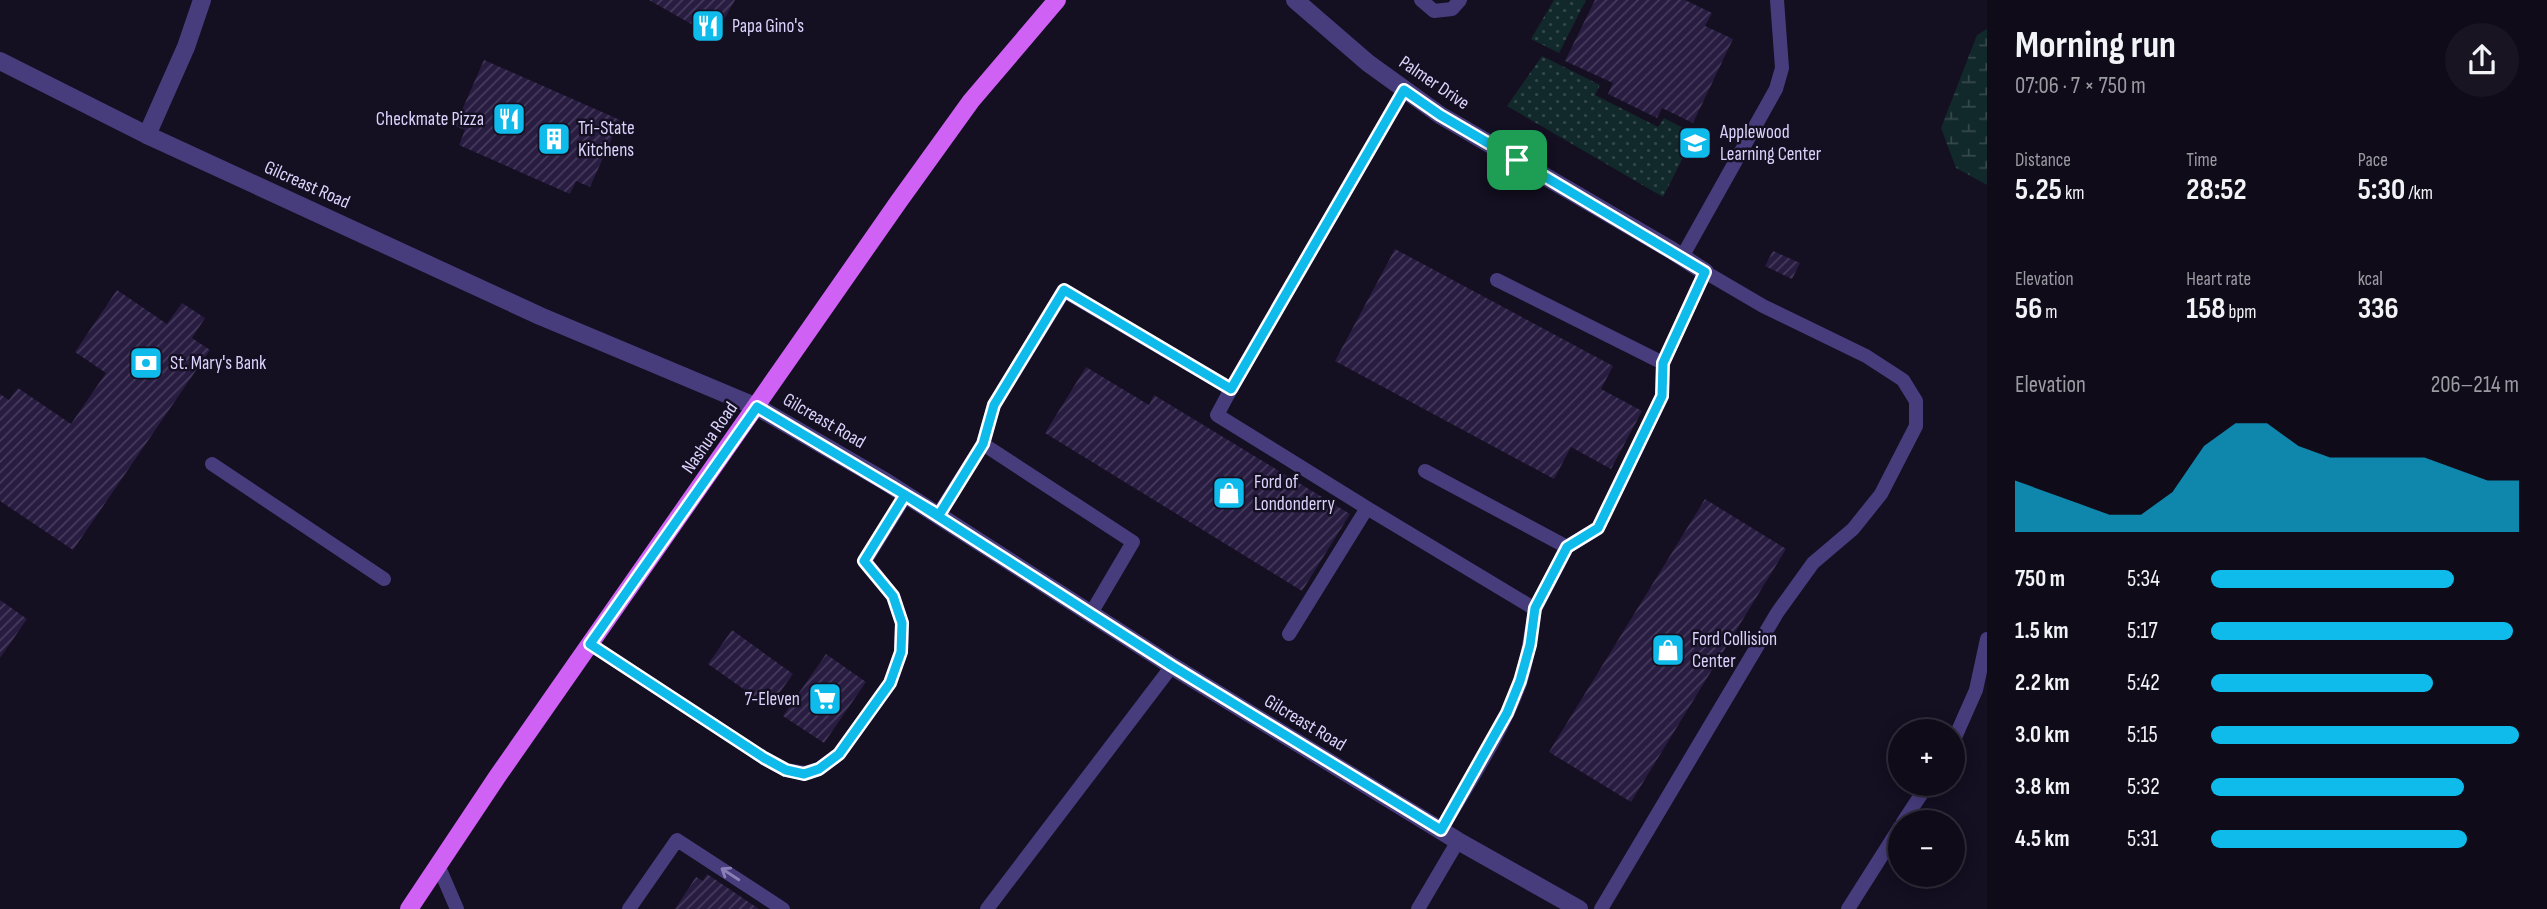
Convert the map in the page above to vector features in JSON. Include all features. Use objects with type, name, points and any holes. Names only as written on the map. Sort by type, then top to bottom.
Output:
[{"type":"main road","name":"Nashua Road","points":[[409,909],[883,223],[971,101],[1058,0]]},
{"type":"street","points":[[147,135],[186,47],[202,0]]},
{"type":"street","name":"Palmer Drive","points":[[1295,0],[1368,63],[1440,115],[1705,272]]},
{"type":"street","name":"Gilcreast Road","points":[[0,61],[147,135],[540,316],[757,407],[939,515],[1090,615],[1458,841],[1579,909]]},
{"type":"lane","points":[[1421,0],[1434,11],[1452,9],[1460,0]]},
{"type":"lane","points":[[1682,257],[1776,89],[1782,68],[1777,0]]},
{"type":"lane","points":[[1404,90],[1217,415],[1535,608]]},
{"type":"lane","points":[[1441,830],[1507,713],[1524,669],[1535,608],[1567,547],[1598,528],[1662,396],[1663,363],[1705,272],[1763,306],[1866,356],[1903,380],[1916,401],[1916,426],[1881,494],[1853,529],[1813,563],[1777,613],[1601,909]]},
{"type":"lane","points":[[1497,280],[1663,363]]},
{"type":"lane","points":[[939,515],[983,444],[994,405],[1064,290],[1231,389]]},
{"type":"lane","points":[[983,444],[1133,542],[1090,615]]},
{"type":"lane","points":[[212,464],[384,579]]},
{"type":"lane","points":[[1425,471],[1567,547]]},
{"type":"lane","points":[[590,644],[764,758],[786,770],[804,774],[819,769],[839,754],[890,683],[901,652],[902,623],[893,596],[864,561],[905,495]]},
{"type":"lane","points":[[1289,634],[1367,508]]},
{"type":"lane","points":[[1963,719],[1976,690],[1987,639]]},
{"type":"lane","points":[[987,909],[1172,666]]},
{"type":"lane","points":[[629,909],[677,840],[783,909]]},
{"type":"lane","points":[[1418,909],[1458,841]]},
{"type":"lane","points":[[1848,909],[1888,846]]},
{"type":"lane","points":[[438,865],[457,909]]},
{"type":"green space","points":[[1554,0],[1586,0],[1559,53],[1531,39]]},
{"type":"green space","points":[[1987,29],[1987,185],[1956,168],[1941,128],[1977,35]]},
{"type":"green space","points":[[1542,56],[1600,85],[1595,95],[1658,127],[1664,118],[1695,134],[1663,197],[1507,106]]},
{"type":"building","name":"Papa Gino's","points":[[649,0],[735,0],[714,37]]},
{"type":"building","points":[[1595,0],[1685,0],[1712,13],[1705,26],[1733,39],[1693,123],[1662,108],[1657,118],[1608,94],[1613,83],[1565,61]]},
{"type":"building","points":[[484,60],[620,120],[590,187],[576,181],[570,194],[459,145],[465,130],[455,126]]},
{"type":"building","points":[[1395,249],[1613,366],[1601,389],[1642,411],[1611,469],[1571,447],[1554,479],[1335,361]]},
{"type":"building","points":[[1773,251],[1800,263],[1792,279],[1765,266]]},
{"type":"building","points":[[117,290],[167,324],[182,303],[205,318],[192,338],[210,350],[73,550],[0,501],[0,394],[9,400],[18,388],[71,424],[106,373],[75,352]]},
{"type":"building","name":"Ford of Londonderry","points":[[1086,367],[1149,405],[1154,395],[1350,514],[1302,591],[1045,433]]},
{"type":"building","name":"Ford Collision Center","points":[[1705,499],[1786,549],[1631,802],[1549,752]]},
{"type":"building","points":[[0,600],[27,619],[0,658]]},
{"type":"building","points":[[732,630],[793,674],[769,707],[708,664]]},
{"type":"building","name":"7-Eleven","points":[[826,654],[866,682],[824,743],[783,716]]},
{"type":"building","points":[[707,874],[759,909],[675,909],[696,877],[703,881]]},
{"type":"place","name":"Papa Gino's","points":[[708,26]]},
{"type":"place","name":"Checkmate Pizza","points":[[509,119]]},
{"type":"place","name":"Tri-State Kitchens","points":[[554,139]]},
{"type":"place","name":"Applewood Learning Center","points":[[1695,143]]},
{"type":"place","name":"St. Mary's Bank","points":[[146,363]]},
{"type":"place","name":"Ford of Londonderry","points":[[1229,493]]},
{"type":"place","name":"Ford Collision Center","points":[[1668,650]]},
{"type":"place","name":"7-Eleven","points":[[825,699]]},
{"type":"route","points":[[1404,90],[1440,115],[1517,160],[1705,272],[1663,363],[1662,396],[1598,528],[1567,547],[1535,608],[1530,645],[1507,713],[1441,830],[1090,615],[905,495],[864,561],[893,596],[902,623],[901,652],[890,683],[839,754],[819,769],[804,774],[786,770],[764,758],[590,644],[757,407],[939,515],[983,444],[994,405],[1064,290],[1231,389],[1404,90]]}]
